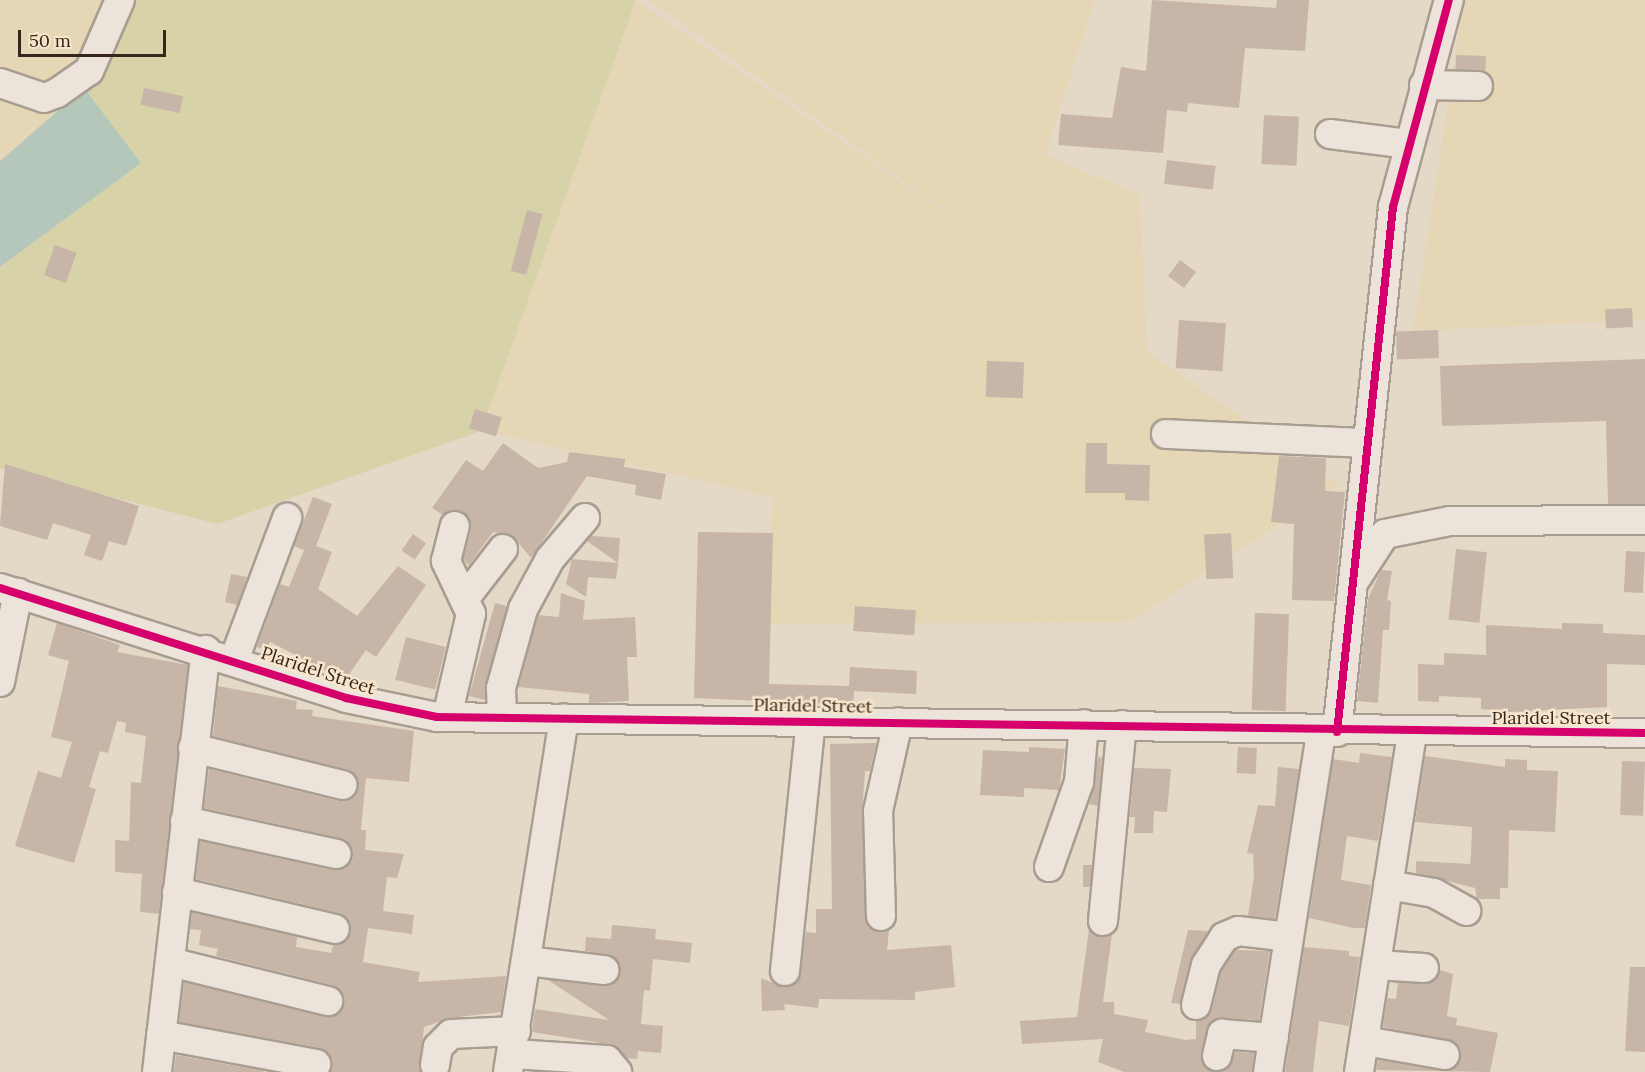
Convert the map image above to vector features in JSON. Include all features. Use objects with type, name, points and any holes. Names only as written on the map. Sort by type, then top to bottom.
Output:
[{"type":"street","points":[[0,82],[44,98],[57,93],[89,71],[120,0]]},
{"type":"street","points":[[1268,1072],[1289,937],[1329,732],[1352,584],[1364,443],[1394,207],[1424,85],[1449,0]]},
{"type":"street","points":[[1424,85],[1478,86]]},
{"type":"street","points":[[1330,134],[1409,144]]},
{"type":"street","points":[[1166,434],[1364,443]]},
{"type":"street","points":[[1362,480],[1385,534]]},
{"type":"street","points":[[234,660],[287,518]]},
{"type":"street","points":[[502,717],[501,688],[522,609],[550,559],[585,518]]},
{"type":"street","points":[[1352,584],[1385,534],[1450,521],[1645,520]]},
{"type":"street","points":[[447,717],[470,629],[465,598],[446,561],[455,526]]},
{"type":"street","points":[[465,598],[503,549]]},
{"type":"street","points":[[0,682],[9,591]]},
{"type":"street","name":"Plaridel Street","points":[[9,591],[206,650],[385,709],[447,717],[1084,724],[1329,732],[1645,733]]},
{"type":"street","points":[[157,1072],[206,650]]},
{"type":"street","points":[[512,1052],[564,718]]},
{"type":"street","points":[[784,971],[811,721]]},
{"type":"street","points":[[881,916],[878,811],[898,722]]},
{"type":"street","points":[[1050,867],[1079,782],[1084,724]]},
{"type":"street","points":[[1103,921],[1122,725]]},
{"type":"street","points":[[1359,1072],[1412,733]]},
{"type":"street","points":[[193,748],[342,785]]},
{"type":"street","points":[[185,821],[336,854]]},
{"type":"street","points":[[1388,885],[1434,893],[1466,910]]},
{"type":"street","points":[[177,892],[335,929]]},
{"type":"street","points":[[1196,1005],[1206,965],[1224,937],[1238,931],[1289,937]]},
{"type":"street","points":[[527,961],[604,970]]},
{"type":"street","points":[[170,962],[328,1001]]},
{"type":"street","points":[[1376,965],[1424,968]]},
{"type":"street","points":[[1217,1056],[1226,1033],[1274,1038]]},
{"type":"street","points":[[435,1065],[438,1047],[451,1034],[512,1052],[607,1060],[617,1072]]},
{"type":"street","points":[[161,1035],[316,1064]]},
{"type":"street","points":[[1365,1041],[1445,1055]]},
{"type":"shaded area","points":[[0,0],[131,0],[84,88],[0,161]]},
{"type":"shaded area","points":[[131,0],[636,0],[481,431],[217,524],[0,468],[0,267],[141,163],[84,88]]},
{"type":"shaded area","points":[[636,0],[1064,294],[648,0],[1095,0],[1045,155],[1140,195],[1147,352],[1340,485],[1129,622],[764,624],[773,497],[481,430]]},
{"type":"shaded area","points":[[1464,0],[1645,0],[1645,320],[1413,331]]},
{"type":"shaded area","points":[[84,88],[141,163],[0,267],[0,161]]},
{"type":"building","points":[[1152,0],[1276,8],[1277,0],[1309,0],[1305,51],[1245,48],[1239,108],[1188,103],[1187,112],[1167,110],[1163,153],[1058,145],[1061,114],[1112,118],[1121,67],[1146,71]]},
{"type":"building","points":[[1456,55],[1486,56],[1485,70],[1456,69]]},
{"type":"building","points":[[144,88],[183,96],[180,113],[140,105]]},
{"type":"building","points":[[1264,115],[1299,117],[1296,166],[1261,164]]},
{"type":"building","points":[[1167,160],[1216,166],[1213,190],[1164,184]]},
{"type":"building","points":[[527,210],[542,214],[526,275],[511,271]]},
{"type":"building","points":[[55,245],[77,253],[66,283],[44,275]]},
{"type":"building","points":[[1180,260],[1196,272],[1184,288],[1168,276]]},
{"type":"building","points":[[1632,308],[1633,327],[1606,328],[1605,309]]},
{"type":"building","points":[[1179,320],[1226,323],[1223,371],[1176,368]]},
{"type":"building","points":[[1438,330],[1439,358],[1397,359],[1396,331]]},
{"type":"building","points":[[1645,359],[1645,504],[1608,504],[1606,421],[1442,426],[1440,366]]},
{"type":"building","points":[[987,361],[1024,362],[1023,398],[986,397]]},
{"type":"building","points":[[475,409],[502,417],[496,436],[469,428]]},
{"type":"building","points":[[503,443],[538,468],[567,462],[569,452],[625,459],[624,467],[666,474],[661,500],[635,495],[636,485],[587,476],[531,558],[513,536],[493,532],[469,565],[463,559],[471,530],[467,515],[451,510],[443,515],[432,508],[466,460],[483,471]]},
{"type":"building","points":[[1086,443],[1107,443],[1107,464],[1150,465],[1149,501],[1125,500],[1125,493],[1085,493]]},
{"type":"building","points":[[1279,456],[1326,458],[1325,491],[1345,492],[1334,601],[1292,600],[1294,524],[1271,522]]},
{"type":"building","points":[[5,464],[139,506],[126,546],[109,541],[102,561],[84,555],[91,535],[53,523],[47,540],[0,526]]},
{"type":"building","points":[[313,497],[332,504],[316,546],[332,552],[318,589],[357,616],[398,566],[426,585],[376,657],[366,650],[345,680],[270,642],[266,651],[257,647],[280,584],[289,587],[304,550],[294,546]]},
{"type":"building","points":[[698,532],[773,533],[769,684],[849,686],[850,667],[917,671],[916,694],[854,691],[853,705],[694,698]]},
{"type":"building","points":[[1231,533],[1233,578],[1206,579],[1204,534]]},
{"type":"building","points":[[413,534],[426,543],[415,560],[402,550]]},
{"type":"building","points":[[592,536],[620,538],[618,563],[587,541]]},
{"type":"building","points":[[1456,549],[1487,552],[1479,623],[1449,620]]},
{"type":"building","points":[[1626,551],[1645,552],[1643,593],[1624,592]]},
{"type":"building","points":[[572,559],[618,563],[616,579],[588,577],[586,597],[566,584]]},
{"type":"building","points":[[1381,570],[1392,571],[1387,600],[1391,601],[1389,630],[1383,630],[1378,703],[1357,701],[1368,599]]},
{"type":"building","points":[[231,574],[247,577],[237,605],[225,602]]},
{"type":"building","points":[[561,593],[585,601],[583,620],[635,617],[637,657],[627,657],[629,701],[589,703],[589,694],[518,687],[538,615],[559,617]]},
{"type":"building","points":[[495,603],[507,606],[485,700],[469,696]]},
{"type":"building","points":[[855,606],[916,610],[914,635],[853,631]]},
{"type":"building","points":[[1255,613],[1289,614],[1286,711],[1252,710]]},
{"type":"building","points":[[57,623],[120,645],[117,652],[188,665],[159,914],[140,912],[142,874],[115,872],[115,840],[129,841],[131,782],[141,783],[146,736],[125,732],[126,723],[117,721],[108,753],[100,751],[89,787],[96,789],[74,863],[15,846],[38,771],[61,778],[72,742],[51,737],[69,661],[48,655]]},
{"type":"building","points":[[1562,623],[1603,624],[1603,633],[1645,635],[1645,665],[1607,664],[1607,707],[1512,712],[1481,709],[1481,698],[1439,696],[1439,702],[1418,701],[1418,664],[1444,665],[1444,653],[1486,655],[1486,625],[1562,629]]},
{"type":"building","points":[[406,637],[446,647],[435,690],[395,680]]},
{"type":"building","points":[[218,686],[297,701],[296,709],[313,710],[312,716],[414,731],[409,782],[366,778],[361,830],[366,830],[365,850],[404,854],[397,878],[387,877],[383,911],[414,915],[412,934],[368,928],[363,962],[420,972],[418,982],[506,976],[501,1012],[450,1018],[424,1027],[420,1072],[330,1072],[331,1058],[320,1048],[179,1022],[184,982],[324,1017],[339,1013],[344,1004],[340,990],[332,985],[216,956],[218,949],[199,945],[201,930],[190,929],[192,912],[297,937],[296,947],[331,953],[333,945],[347,941],[351,932],[347,917],[339,913],[196,879],[200,841],[332,870],[348,865],[352,857],[347,842],[340,838],[204,808],[209,769],[338,801],[353,797],[358,788],[354,774],[346,769],[213,736]]},
{"type":"building","points":[[876,743],[870,771],[865,771],[862,811],[867,927],[889,930],[887,950],[951,945],[955,987],[915,992],[915,1000],[819,999],[818,1008],[784,1004],[785,1010],[762,1011],[761,978],[784,987],[798,981],[806,932],[816,933],[816,909],[832,909],[830,744]]},
{"type":"building","points":[[1029,747],[1065,749],[1059,790],[1024,788],[1024,797],[980,795],[983,750],[1029,752]]},
{"type":"building","points":[[1238,747],[1257,748],[1256,774],[1237,773]]},
{"type":"building","points":[[1360,753],[1392,757],[1378,841],[1347,836],[1341,880],[1371,885],[1365,928],[1353,928],[1309,918],[1333,759],[1359,763]]},
{"type":"building","points":[[1425,756],[1505,767],[1505,759],[1527,760],[1527,770],[1558,771],[1555,832],[1509,830],[1508,888],[1500,888],[1500,899],[1477,899],[1475,888],[1416,873],[1416,861],[1470,864],[1471,856],[1472,827],[1415,822]]},
{"type":"building","points":[[1098,757],[1102,758],[1098,806],[1089,804]]},
{"type":"building","points":[[1622,761],[1645,762],[1643,816],[1620,815]]},
{"type":"building","points":[[1278,767],[1299,769],[1275,919],[1248,916],[1254,876],[1253,854],[1247,853],[1258,805],[1275,806]]},
{"type":"building","points":[[1134,768],[1171,769],[1167,812],[1154,811],[1153,833],[1134,833],[1135,817],[1130,817]]},
{"type":"building","points":[[1083,865],[1092,865],[1092,887],[1083,887]]},
{"type":"building","points":[[612,925],[656,929],[655,939],[692,943],[690,963],[653,959],[650,991],[644,990],[641,1024],[663,1026],[661,1053],[638,1051],[637,1059],[627,1058],[614,1045],[532,1032],[535,1009],[609,1020],[548,980],[602,986],[617,980],[620,971],[614,957],[585,951],[586,937],[611,939]]},
{"type":"building","points":[[1089,929],[1101,937],[1112,934],[1103,1002],[1114,1002],[1114,1014],[1148,1020],[1145,1032],[1185,1040],[1196,1039],[1196,1021],[1212,1010],[1221,972],[1235,950],[1270,951],[1259,1020],[1223,1018],[1210,1023],[1201,1060],[1213,1072],[1124,1072],[1098,1062],[1103,1039],[1022,1044],[1020,1021],[1077,1017]]},
{"type":"building","points":[[1188,930],[1208,931],[1190,961],[1180,1004],[1171,1003]]},
{"type":"building","points":[[1304,947],[1349,951],[1349,956],[1360,957],[1349,1026],[1319,1021],[1313,1072],[1285,1072]]},
{"type":"building","points":[[1630,967],[1645,967],[1645,1052],[1625,1051]]},
{"type":"building","points":[[1440,970],[1453,974],[1447,1016],[1457,1018],[1456,1025],[1498,1033],[1490,1072],[1376,1070],[1378,1060],[1442,1071],[1458,1065],[1461,1050],[1455,1042],[1383,1027],[1387,998],[1396,999],[1398,983],[1431,983]]},
{"type":"building","points":[[1235,1052],[1254,1053],[1252,1072],[1218,1072],[1229,1067]]},
{"type":"building","points":[[176,1055],[264,1071],[174,1072]]},
{"type":"cycle path","points":[[1337,732],[1393,207],[1449,0]]},
{"type":"cycle path","points":[[0,588],[346,698],[437,717],[1645,733]]}]
